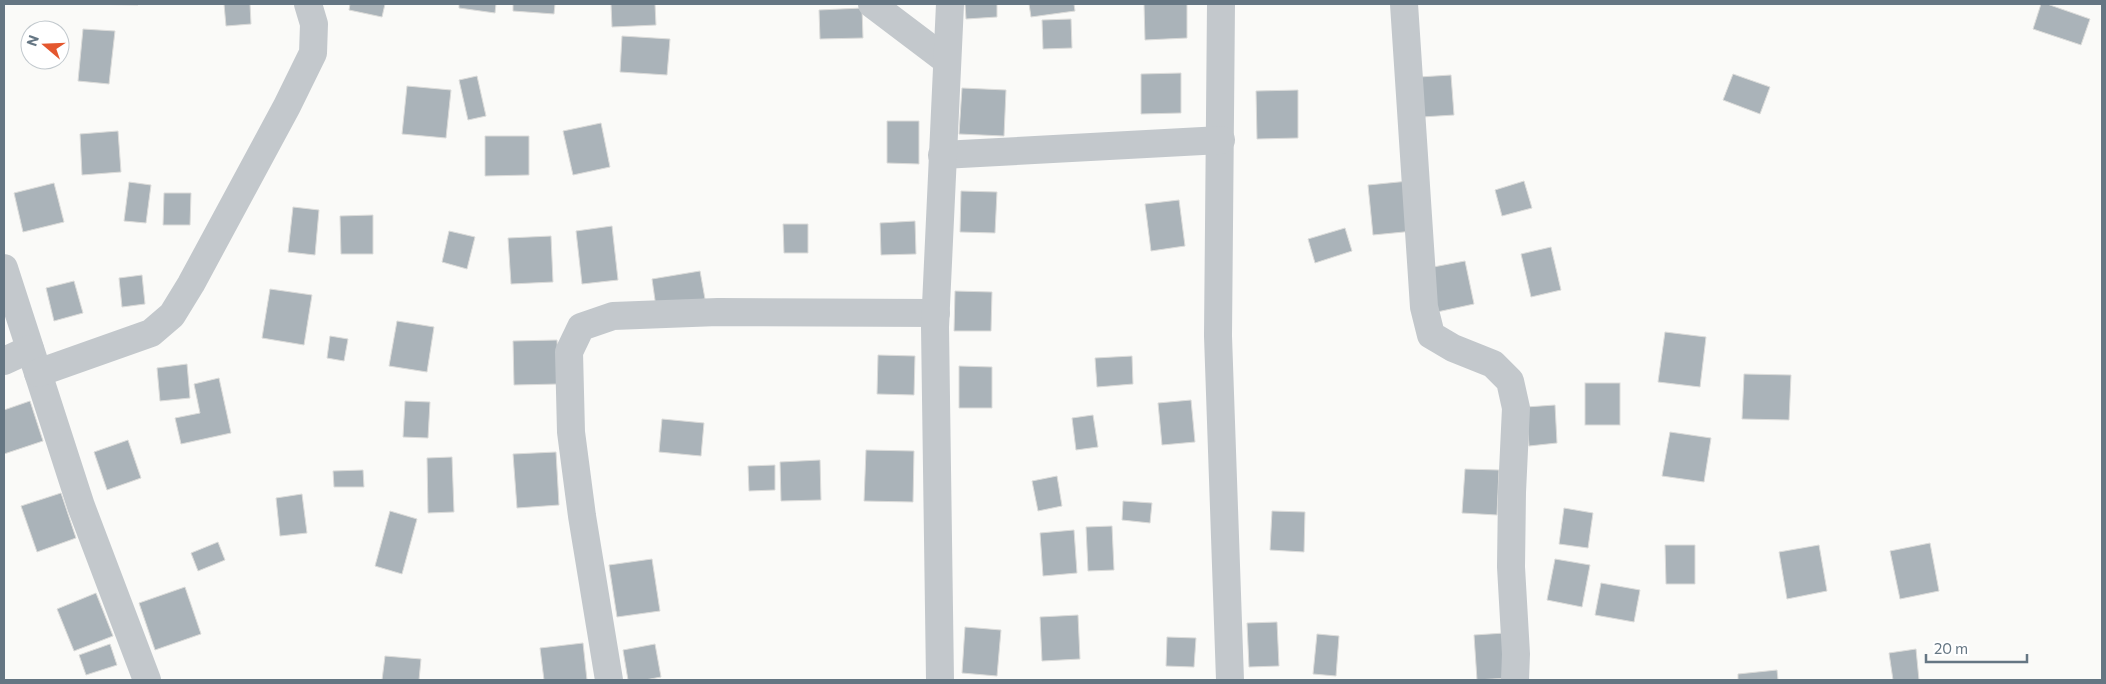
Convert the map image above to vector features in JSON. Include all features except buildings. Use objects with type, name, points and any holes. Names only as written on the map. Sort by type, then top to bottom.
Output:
[{"type":"street","points":[[4,360],[34,361],[151,333],[172,315],[191,284],[287,106],[313,53],[314,24],[308,4]]},
{"type":"street","points":[[872,4],[946,60]]},
{"type":"street","points":[[940,680],[936,313],[950,4]]},
{"type":"street","points":[[1221,4],[1218,336],[1230,680]]},
{"type":"street","points":[[1404,4],[1424,307],[1431,335],[1453,348],[1493,364],[1510,381],[1516,408],[1511,568],[1516,654],[1515,680]]},
{"type":"street","points":[[942,155],[1221,140]]},
{"type":"street","points":[[4,268],[81,506],[147,680]]},
{"type":"street","points":[[610,680],[582,516],[571,432],[568,352],[581,327],[613,316],[718,312],[936,313]]}]
